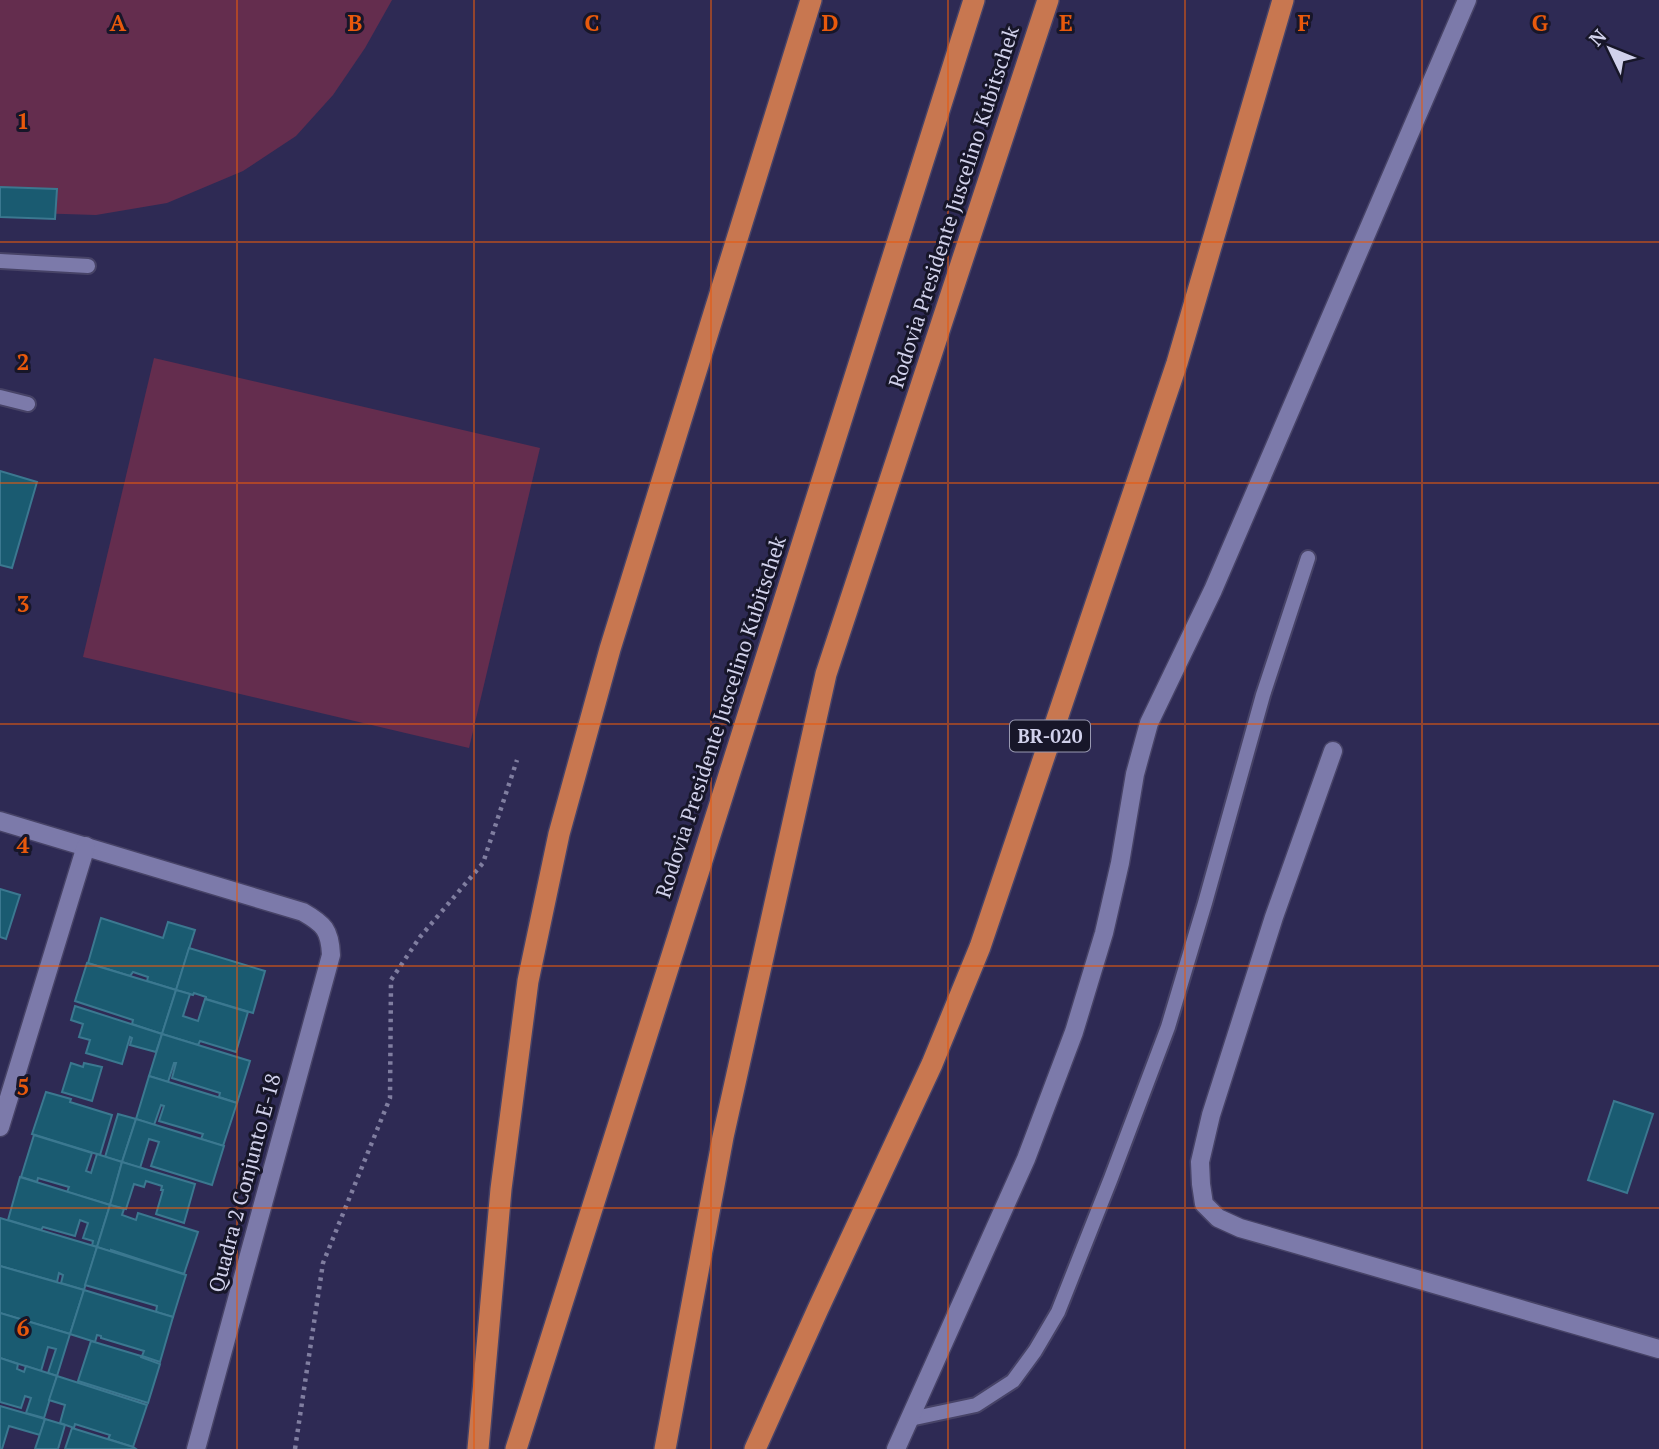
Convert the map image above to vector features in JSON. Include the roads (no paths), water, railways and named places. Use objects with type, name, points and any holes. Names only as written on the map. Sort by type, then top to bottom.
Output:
[{"type":"highway","points":[[793,57],[804,0]]},
{"type":"highway","points":[[478,1449],[501,1189],[526,994],[559,834],[610,649],[811,0]]},
{"type":"highway","name":"Rodovia Presidente Juscelino Kubitschek","points":[[516,1449],[974,0]]},
{"type":"highway","name":"Rodovia Presidente Juscelino Kubitschek","points":[[665,1449],[723,1137],[826,674],[1048,0]]},
{"type":"highway","name":"BR-020","points":[[755,1449],[932,1063],[980,947],[1177,363],[1276,22],[1285,0]]},
{"type":"street","points":[[896,1449],[1026,1159],[1074,1032],[1104,933],[1120,863],[1135,774],[1149,723],[1213,590],[1466,0]]},
{"type":"street","points":[[1333,751],[1274,917],[1211,1115],[1200,1162],[1204,1204],[1219,1218],[1240,1228],[1659,1349]]},
{"type":"street","points":[[0,821],[86,846],[0,1127]]},
{"type":"street","name":"Quadra 2 Conjunto E-18","points":[[86,846],[303,912],[326,928],[330,940],[331,955],[196,1449]]},
{"type":"lane","points":[[0,261],[88,267]]},
{"type":"lane","points":[[0,397],[28,404]]},
{"type":"lane","points":[[911,1419],[976,1405],[1013,1381],[1058,1312],[1168,1027],[1263,695],[1308,558]]}]
